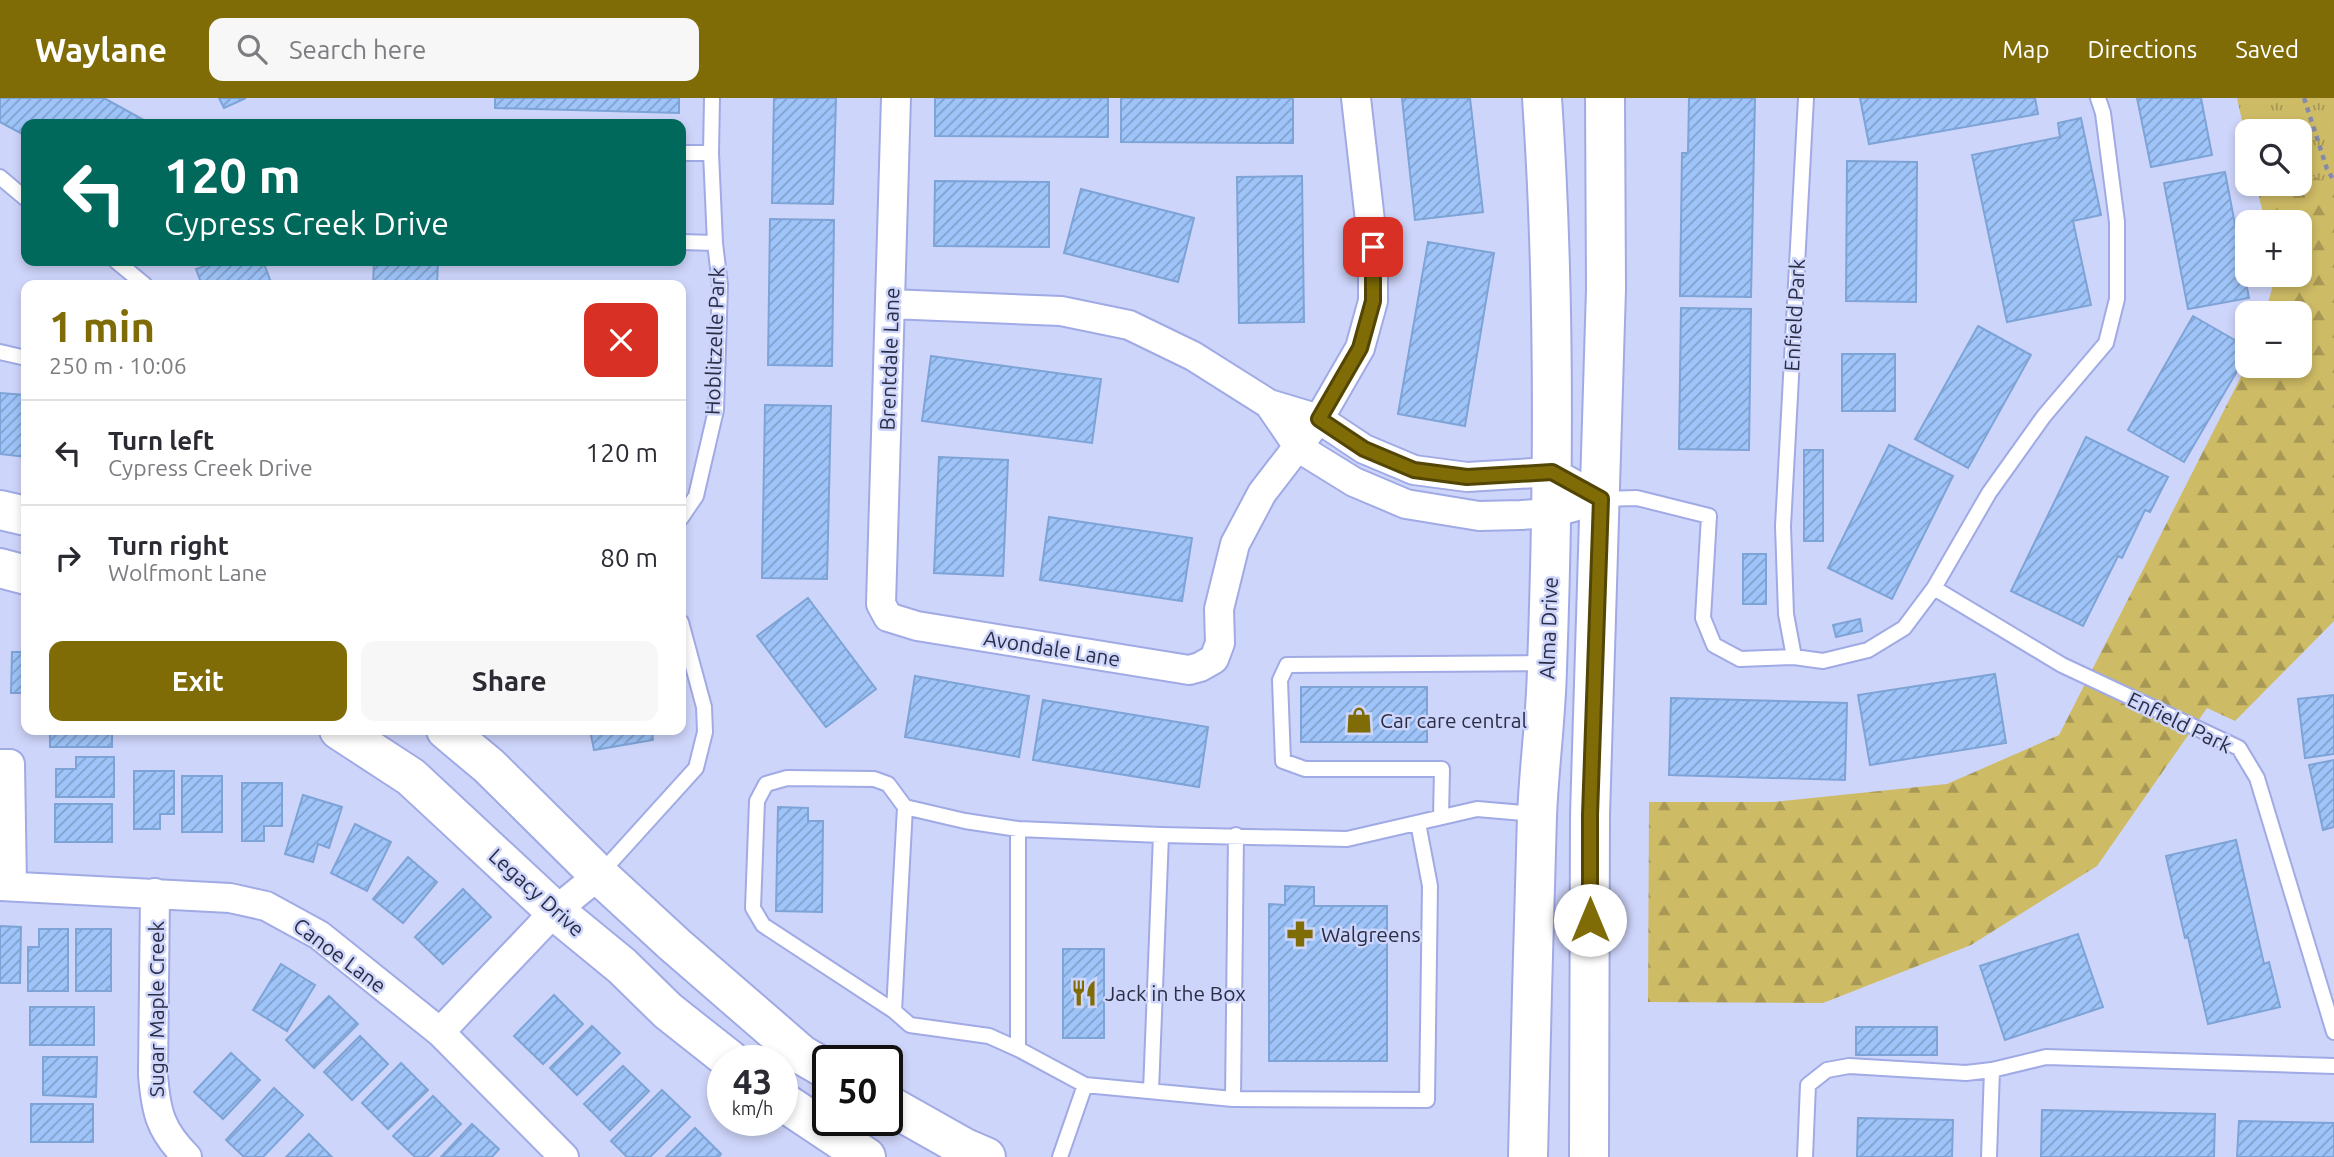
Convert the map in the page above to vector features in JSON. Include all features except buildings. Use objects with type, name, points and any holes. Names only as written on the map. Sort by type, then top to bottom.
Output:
[{"type":"main road","name":"Alma Drive","points":[[1528,1157],[1538,814],[1552,513],[1550,301],[1542,98]]},
{"type":"main road","points":[[1589,1157],[1590,815],[1606,289],[1605,98]]},
{"type":"main road","points":[[0,510],[21,515]]},
{"type":"main road","points":[[0,568],[21,574]]},
{"type":"main road","name":"Legacy Drive","points":[[347,735],[411,777],[555,911],[622,966],[668,1011],[711,1045]]},
{"type":"main road","points":[[452,735],[489,766],[675,945],[812,1061]]},
{"type":"main road","points":[[1538,814],[1590,815]]},
{"type":"main road","points":[[798,1112],[866,1157]]},
{"type":"main road","points":[[903,1113],[986,1157]]},
{"type":"street","name":"Brentdale Lane","points":[[888,617],[881,604],[896,98]]},
{"type":"street","points":[[1299,447],[1319,419],[1360,348],[1373,301],[1373,247],[1356,98]]},
{"type":"street","points":[[890,304],[1061,311],[1129,326],[1193,356],[1269,404],[1319,419],[1364,449],[1414,470],[1467,477],[1552,472],[1601,499]]},
{"type":"street","points":[[1269,404],[1299,447],[1354,482],[1406,504],[1479,516],[1552,513],[1601,499]]},
{"type":"street","name":"Avondale Lane","points":[[888,617],[918,626],[1189,670],[1200,667],[1214,659],[1220,643],[1219,609],[1235,544],[1262,493],[1299,447]]},
{"type":"street","name":"Canoe Lane","points":[[0,764],[10,764],[6,886],[230,898],[266,906],[291,918],[319,934],[440,1032],[564,1157]]},
{"type":"street","points":[[440,1032],[555,911],[599,874]]},
{"type":"street","name":"Sugar Maple Creek","points":[[155,893],[155,1099],[159,1121],[171,1141],[187,1157]]},
{"type":"lane","name":"Hoblitzelle Park","points":[[686,510],[696,496],[716,410],[720,285],[715,243],[711,153],[712,98]]},
{"type":"lane","name":"Enfield Park","points":[[1794,657],[1786,614],[1783,526],[1806,98]]},
{"type":"lane","points":[[1601,499],[1637,498],[1709,516],[1703,618],[1714,645],[1740,659],[1794,657],[1823,661],[1867,650],[1904,628],[1934,588],[1989,493],[2044,416],[2106,343],[2117,299],[2117,222],[2103,113],[2098,98]]},
{"type":"lane","points":[[686,153],[711,153]]},
{"type":"lane","points":[[0,177],[21,195]]},
{"type":"lane","name":"Hoblitzelle Park","points":[[686,242],[715,243]]},
{"type":"lane","points":[[122,266],[139,280]]},
{"type":"lane","points":[[0,352],[21,357]]},
{"type":"lane","name":"Enfield Park","points":[[1934,588],[2062,665],[2239,748],[2257,778],[2334,1032]]},
{"type":"lane","points":[[599,874],[696,768],[705,732],[704,707],[686,640]]},
{"type":"lane","points":[[1441,817],[1442,769],[1305,769],[1283,761],[1280,680],[1287,665],[1547,663]]},
{"type":"lane","points":[[894,1011],[905,807],[888,784],[874,779],[786,778],[766,784],[757,801],[753,908],[764,925],[894,1011],[910,1025],[989,1036],[1085,1085],[1233,1098],[1427,1100],[1430,886],[1418,823]]},
{"type":"lane","points":[[905,807],[965,821],[1017,829],[1346,839],[1477,809],[1538,814]]},
{"type":"lane","points":[[1017,829],[1018,1049]]},
{"type":"lane","points":[[1152,1091],[1161,835]]},
{"type":"lane","points":[[1233,1098],[1236,835]]},
{"type":"lane","points":[[1805,1157],[1808,1085],[1827,1070],[1849,1066],[1966,1073],[1992,1070],[2046,1057],[2334,1066]]},
{"type":"lane","points":[[1989,1157],[1992,1070]]},
{"type":"lane","points":[[1060,1157],[1085,1085]]},
{"type":"path","points":[[2304,98],[2334,181]]},
{"type":"green space","points":[[2237,98],[2334,98],[2334,520],[2303,378],[2312,378],[2312,301],[2300,301],[2300,287],[2312,287],[2312,210],[2262,210],[2259,196],[2312,196],[2312,119],[2242,119]]},
{"type":"green space","points":[[2312,176],[2334,186],[2334,621],[2235,721],[2207,708],[2097,866],[1971,945],[1823,1003],[1648,1002],[1649,802],[1774,802],[1947,784],[2059,735],[2240,378],[2312,378],[2312,301],[2268,301],[2273,287],[2312,287],[2312,210],[2292,210],[2294,196],[2312,196]]},
{"type":"place","name":"Car care central","points":[[1359,720]]},
{"type":"place","name":"Walgreens","points":[[1300,934]]},
{"type":"place","name":"Jack in the Box","points":[[1084,993]]},
{"type":"route","points":[[1373,247],[1373,301],[1360,348],[1319,419],[1364,449],[1414,470],[1467,477],[1552,472],[1601,499],[1590,815],[1590,920]]}]
